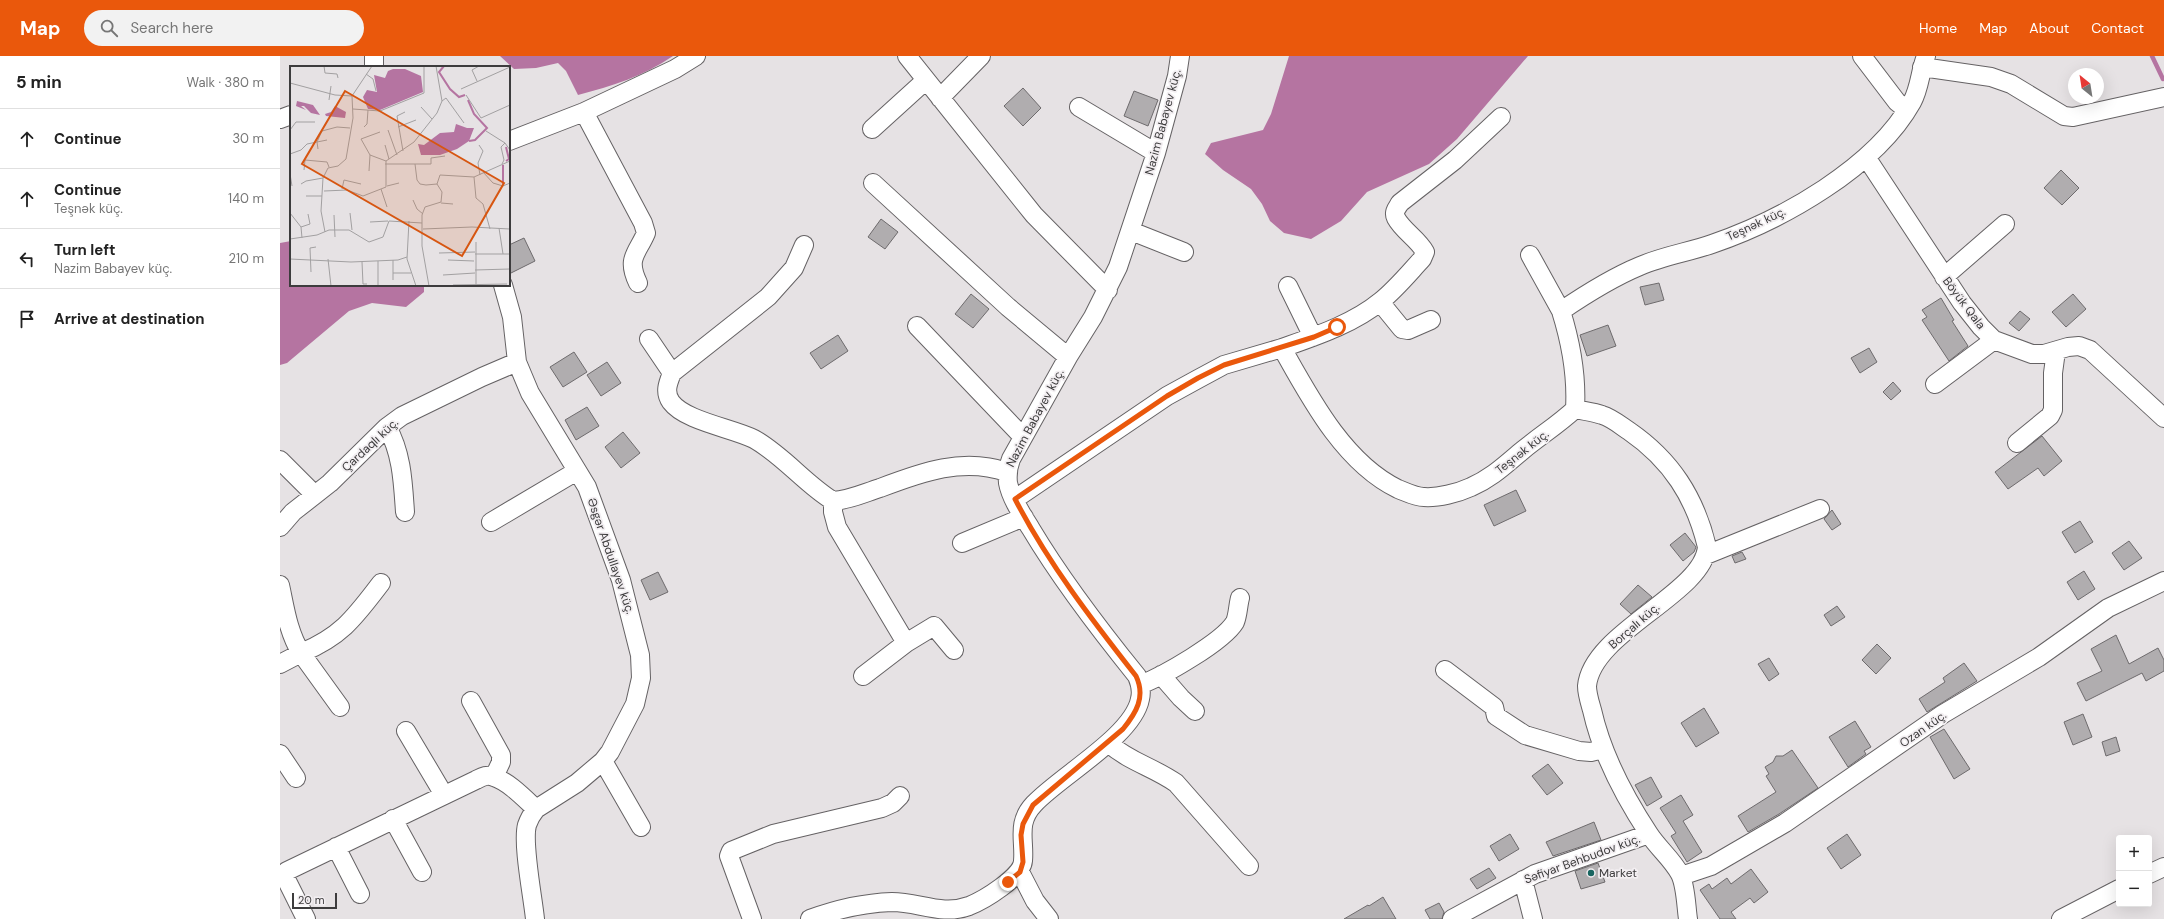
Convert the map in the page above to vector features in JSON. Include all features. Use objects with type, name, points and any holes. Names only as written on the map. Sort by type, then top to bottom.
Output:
[{"type":"street","points":[[510,141],[584,112],[675,69],[696,56]]},
{"type":"street","points":[[906,56],[1034,214],[1108,290]]},
{"type":"street","points":[[940,98],[981,56]]},
{"type":"street","name":"Nazim Babayev küç.","points":[[1140,685],[1136,676],[1088,614],[1054,565],[1024,517],[1008,484],[1007,472],[1011,459],[1068,357],[1108,290],[1118,267],[1156,153],[1177,76],[1180,56]]},
{"type":"street","points":[[1862,56],[1897,102],[1907,110]]},
{"type":"street","points":[[1924,61],[1991,77],[2011,84],[2064,116],[2073,117],[2164,97]]},
{"type":"street","name":"Teşnək küç.","points":[[1561,311],[1614,278],[1641,265],[1713,244],[1766,222],[1842,177],[1866,157],[1907,110],[1916,93],[1924,61]]},
{"type":"street","points":[[872,129],[926,80]]},
{"type":"street","points":[[1079,107],[1156,153]]},
{"type":"street","points":[[584,112],[643,223],[646,233],[632,263],[632,270],[638,283]]},
{"type":"street","points":[[280,119],[290,115]]},
{"type":"street","points":[[1015,499],[1167,396],[1198,378],[1224,365],[1314,337],[1362,314],[1380,302],[1422,259],[1425,252],[1422,246],[1396,217],[1395,210],[1400,203],[1465,152],[1501,117]]},
{"type":"street","name":"Böyük Qala","points":[[1866,157],[1944,277],[1971,315],[1994,340],[2032,354],[2044,354],[2068,346],[2078,346],[2090,350],[2164,418]]},
{"type":"street","points":[[872,183],[1008,307],[1068,357]]},
{"type":"street","points":[[1944,277],[2005,224]]},
{"type":"street","points":[[1131,231],[1184,252]]},
{"type":"street","points":[[804,245],[794,268],[768,297],[672,374],[667,385],[667,394],[671,402],[679,410],[692,417],[753,439],[785,460],[833,501],[846,500],[906,478],[935,470],[975,465],[989,466],[1007,472]]},
{"type":"street","points":[[1530,255],[1561,311],[1571,343],[1576,393],[1576,409],[1603,415],[1644,441],[1664,459],[1676,474],[1685,490],[1704,536],[1707,547],[1706,555],[1820,509]]},
{"type":"street","name":"Əsgər Abdullayev küç.","points":[[503,286],[512,318],[517,362],[530,392],[589,494],[621,580],[640,655],[641,678],[635,704],[603,761],[577,783],[536,809],[526,827],[526,840],[535,919]]},
{"type":"street","points":[[1288,286],[1314,337]]},
{"type":"street","points":[[1380,302],[1402,329],[1408,330],[1431,320]]},
{"type":"street","points":[[917,326],[1023,437]]},
{"type":"street","points":[[649,339],[672,374]]},
{"type":"street","points":[[1935,384],[1994,340]]},
{"type":"street","name":"Teşnək küç.","points":[[1282,348],[1305,390],[1357,460],[1376,476],[1409,494],[1424,497],[1452,493],[1471,488],[1490,477],[1576,409]]},
{"type":"street","points":[[2017,443],[2050,416],[2053,410],[2053,373],[2056,351]]},
{"type":"street","name":"Çardaqlı küç.","points":[[280,527],[293,512],[346,468],[387,427],[413,410],[517,362]]},
{"type":"street","points":[[387,427],[397,448],[402,477],[405,512]]},
{"type":"street","points":[[280,460],[315,495]]},
{"type":"street","points":[[491,522],[577,471]]},
{"type":"street","points":[[833,501],[833,512],[837,527],[906,643]]},
{"type":"street","points":[[962,543],[1024,517]]},
{"type":"street","name":"Borçalı küç.","points":[[1688,919],[1681,876],[1675,865],[1649,834],[1607,760],[1587,687],[1591,674],[1611,645],[1689,579],[1706,555]]},
{"type":"street","name":"Ozan küç.","points":[[1681,876],[1711,866],[1785,823],[1943,714],[2039,657],[2108,608],[2164,581]]},
{"type":"street","points":[[280,664],[334,637],[353,620],[381,583]]},
{"type":"street","points":[[280,585],[288,623],[294,641],[340,707]]},
{"type":"street","points":[[810,919],[848,906],[893,902],[940,915],[981,900],[1020,872],[1023,862],[1021,835],[1023,824],[1033,805],[1108,743],[1134,715],[1140,700],[1140,685],[1161,675],[1220,639],[1229,630],[1236,620],[1240,598]]},
{"type":"street","points":[[863,676],[906,643],[934,626],[954,650]]},
{"type":"street","points":[[1445,670],[1494,707],[1496,716],[1525,736],[1579,751],[1591,752],[1603,749]]},
{"type":"street","points":[[1161,675],[1180,698],[1196,711]]},
{"type":"street","points":[[471,701],[501,755],[501,762],[494,777]]},
{"type":"street","points":[[406,731],[444,795]]},
{"type":"street","points":[[1108,743],[1134,762],[1162,773],[1176,783],[1249,866]]},
{"type":"street","points":[[280,754],[296,778]]},
{"type":"street","points":[[603,761],[640,827]]},
{"type":"street","points":[[306,919],[285,878],[287,871],[444,795],[484,776],[494,777],[512,788],[536,809]]},
{"type":"street","points":[[752,919],[729,856],[731,851],[774,834],[882,808],[893,803],[900,796]]},
{"type":"street","points":[[394,819],[422,872]]},
{"type":"street","name":"Səfiyar Behbudov küç.","points":[[1452,919],[1523,880],[1545,870],[1649,834]]},
{"type":"street","points":[[336,847],[360,894]]},
{"type":"street","points":[[2152,873],[2164,867]]},
{"type":"street","points":[[1020,872],[1035,901],[1049,919]]},
{"type":"street","points":[[1523,880],[1533,919]]},
{"type":"street","points":[[2060,919],[2116,891]]},
{"type":"shaded area","points":[[500,56],[673,56],[651,69],[627,80],[578,95],[566,71],[558,63],[536,68],[514,69]]},
{"type":"shaded area","points":[[1289,56],[1528,56],[1457,139],[1429,164],[1367,192],[1341,221],[1311,239],[1284,233],[1270,221],[1262,204],[1251,189],[1223,170],[1205,154],[1211,143],[1263,130],[1271,114]]},
{"type":"shaded area","points":[[290,241],[290,286],[424,286],[424,292],[406,307],[372,303],[349,311],[287,363],[280,365],[280,243]]},
{"type":"building","points":[[1023,88],[1041,108],[1023,126],[1004,106]]},
{"type":"building","points":[[1134,91],[1158,100],[1148,126],[1124,116]]},
{"type":"building","points":[[2061,170],[2079,188],[2062,205],[2044,188]]},
{"type":"building","points":[[881,219],[898,232],[885,249],[868,237]]},
{"type":"building","points":[[524,238],[535,261],[510,274],[510,245]]},
{"type":"building","points":[[1659,283],[1664,300],[1645,305],[1640,287]]},
{"type":"building","points":[[971,294],[989,309],[973,328],[955,314]]},
{"type":"building","points":[[2073,294],[2086,309],[2066,327],[2052,312]]},
{"type":"building","points":[[1941,298],[1954,320],[1952,321],[1968,346],[1949,361],[1922,320],[1927,317],[1922,310]]},
{"type":"building","points":[[2020,311],[2030,319],[2019,331],[2009,323]]},
{"type":"building","points":[[1608,325],[1616,346],[1587,356],[1580,335]]},
{"type":"building","points":[[838,335],[848,351],[821,369],[810,353]]},
{"type":"building","points":[[1869,348],[1877,362],[1860,373],[1851,358]]},
{"type":"building","points":[[574,352],[587,372],[563,387],[550,367]]},
{"type":"building","points":[[607,362],[621,383],[601,396],[587,375]]},
{"type":"building","points":[[1893,382],[1901,391],[1891,400],[1883,392]]},
{"type":"building","points":[[587,407],[599,426],[576,440],[565,420]]},
{"type":"building","points":[[623,432],[640,453],[621,468],[605,447]]},
{"type":"building","points":[[2042,436],[2062,461],[2044,476],[2038,468],[2008,489],[1995,472]]},
{"type":"building","points":[[1516,490],[1526,511],[1494,526],[1484,505]]},
{"type":"building","points":[[1832,510],[1841,524],[1832,530],[1824,519]]},
{"type":"building","points":[[2080,521],[2093,542],[2075,553],[2062,532]]},
{"type":"building","points":[[1685,533],[1696,547],[1694,552],[1683,561],[1670,545]]},
{"type":"building","points":[[2129,541],[2142,558],[2124,570],[2112,553]]},
{"type":"building","points":[[1742,552],[1746,559],[1735,563],[1732,556]]},
{"type":"building","points":[[2084,571],[2095,589],[2078,600],[2067,582]]},
{"type":"building","points":[[658,572],[668,592],[650,600],[641,580]]},
{"type":"building","points":[[1638,585],[1652,597],[1631,614],[1620,604]]},
{"type":"building","points":[[1837,606],[1845,617],[1831,626],[1824,615]]},
{"type":"building","points":[[2116,635],[2129,664],[2158,648],[2164,660],[2164,671],[2146,681],[2142,673],[2086,701],[2077,683],[2102,671],[2091,649]]},
{"type":"building","points":[[1877,644],[1891,658],[1876,674],[1862,660]]},
{"type":"building","points":[[1769,658],[1779,674],[1769,681],[1758,664]]},
{"type":"building","points":[[1964,663],[1977,681],[1927,712],[1919,699],[1945,682],[1943,678]]},
{"type":"building","points":[[1704,708],[1719,733],[1696,747],[1681,723]]},
{"type":"building","points":[[2083,714],[2092,737],[2073,745],[2064,722]]},
{"type":"building","points":[[1855,721],[1871,747],[1864,751],[1866,754],[1848,767],[1829,737]]},
{"type":"building","points":[[1944,729],[1970,769],[1954,779],[1930,737]]},
{"type":"building","points":[[2116,737],[2120,751],[2106,756],[2102,742]]},
{"type":"building","points":[[1792,750],[1818,788],[1779,814],[1748,832],[1738,816],[1776,792],[1766,776],[1769,774],[1765,767],[1773,762],[1776,756],[1783,756]]},
{"type":"building","points":[[1548,764],[1563,783],[1547,795],[1532,776]]},
{"type":"building","points":[[1651,777],[1662,797],[1647,806],[1635,785]]},
{"type":"building","points":[[1681,795],[1693,815],[1683,821],[1702,852],[1687,862],[1671,836],[1676,833],[1660,808]]},
{"type":"building","points":[[1594,822],[1601,840],[1553,856],[1546,842]]},
{"type":"building","points":[[1510,834],[1519,849],[1499,861],[1490,846]]},
{"type":"building","points":[[1847,834],[1861,855],[1841,869],[1827,848]]},
{"type":"building","points":[[1598,863],[1605,882],[1581,889],[1575,871]]},
{"type":"building","points":[[1489,868],[1496,878],[1477,889],[1470,879]]},
{"type":"building","points":[[1751,869],[1768,892],[1754,903],[1750,898],[1731,912],[1736,919],[1720,919],[1700,890],[1709,884],[1712,889],[1727,878],[1731,884]]},
{"type":"building","points":[[1383,897],[1396,919],[1344,919],[1368,905],[1369,906]]},
{"type":"building","points":[[1439,903],[1444,912],[1442,919],[1430,919],[1425,910]]},
{"type":"waterway","points":[[2152,56],[2163,79]]},
{"type":"place","name":"Market","points":[[1591,873]]},
{"type":"route","points":[[1008,882],[1020,872],[1023,862],[1021,835],[1023,824],[1033,805],[1123,729],[1134,715],[1140,700],[1140,685],[1136,676],[1088,614],[1054,565],[1036,538],[1015,499],[1167,396],[1198,378],[1224,365],[1282,348],[1337,327]]}]
